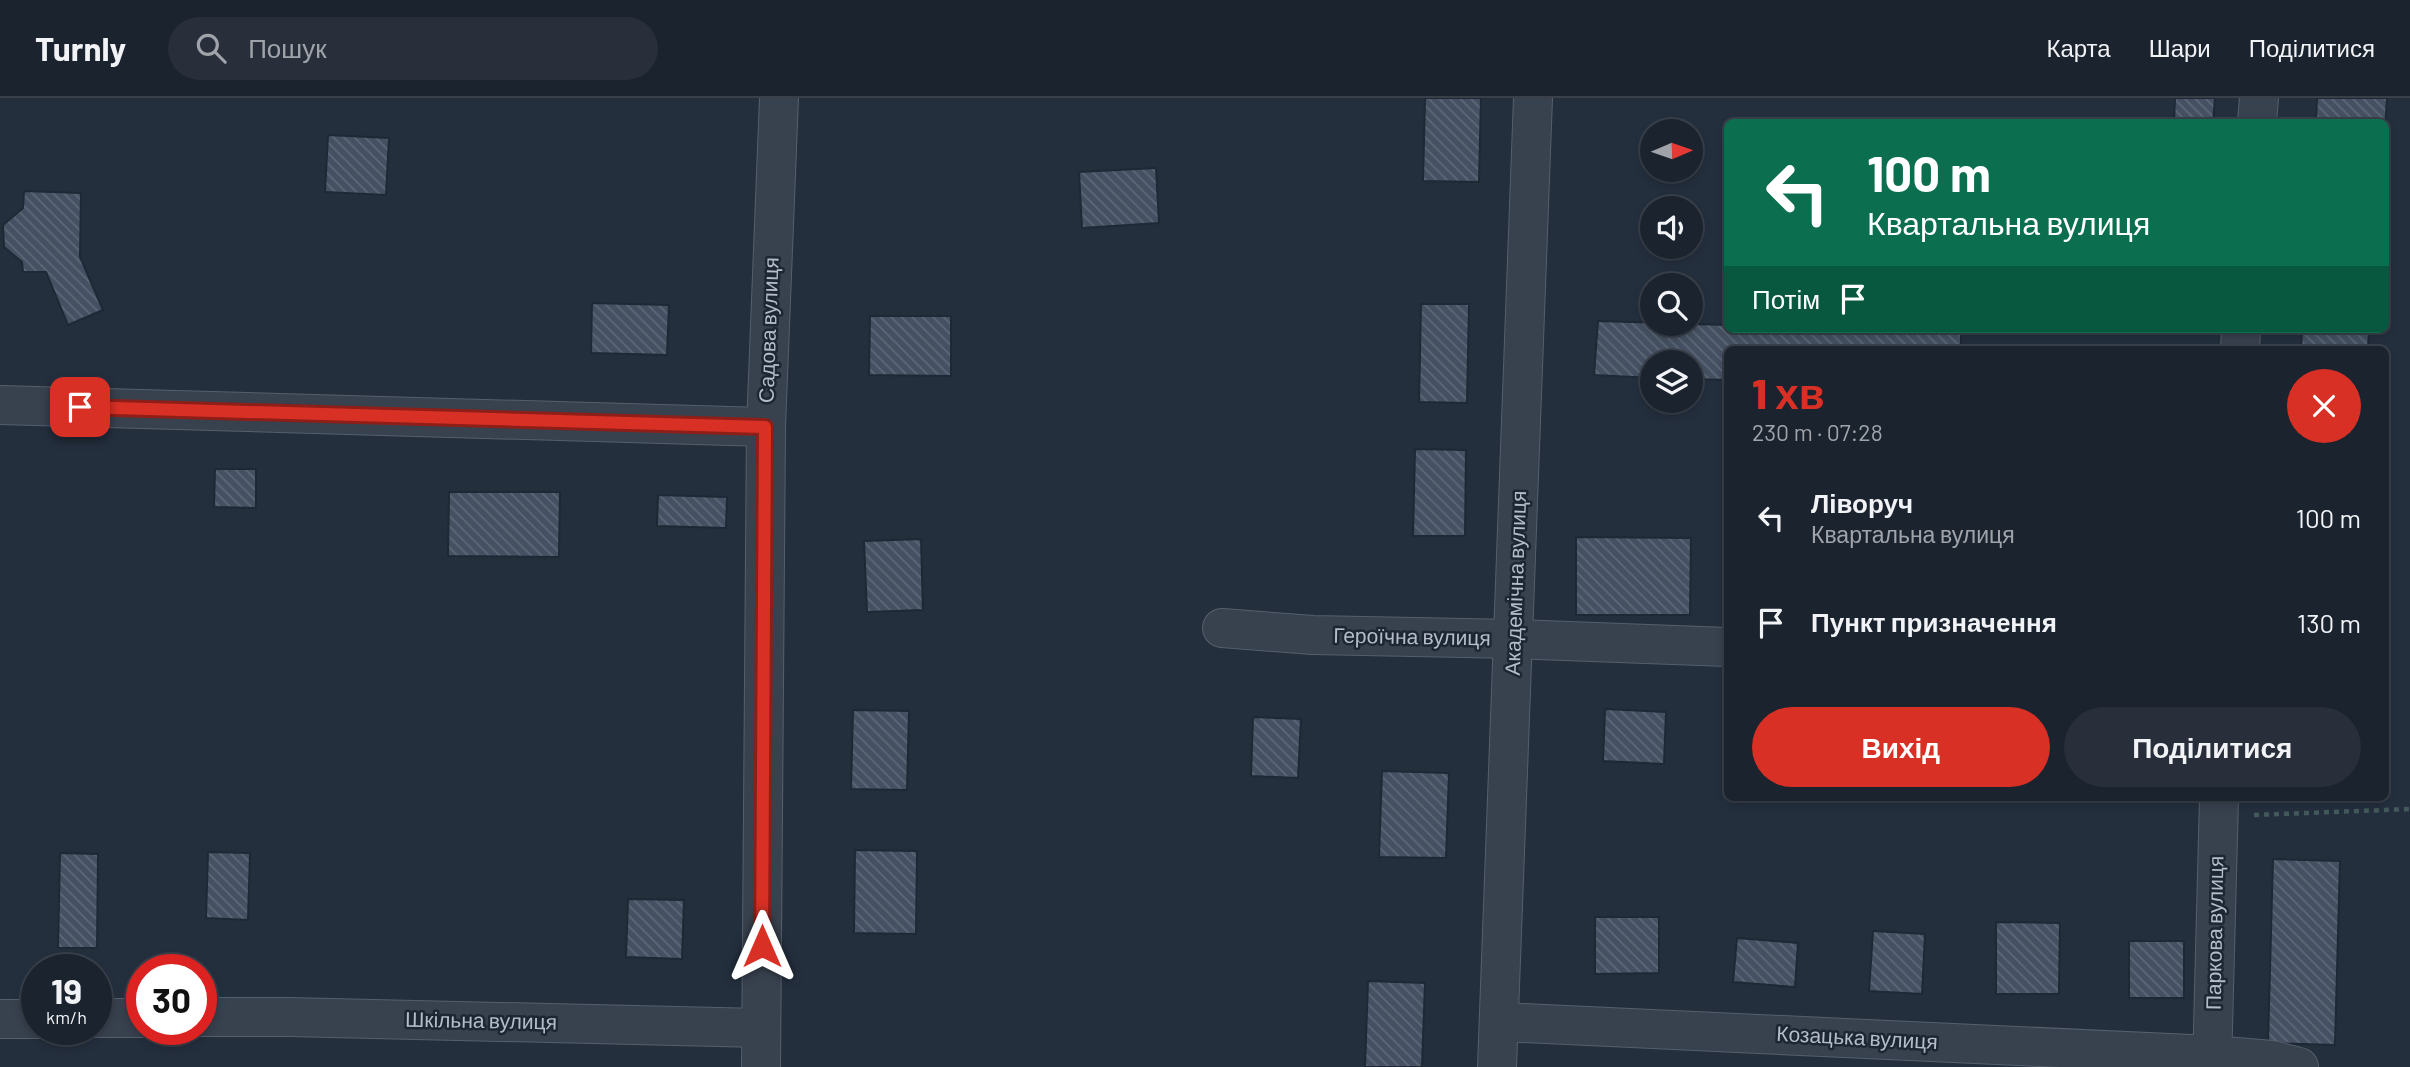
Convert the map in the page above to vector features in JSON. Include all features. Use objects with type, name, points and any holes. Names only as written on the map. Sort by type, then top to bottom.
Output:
[{"type":"street","name":"Садова вулиця","points":[[761,1067],[765,427],[779,98]]},
{"type":"street","name":"Академічна вулиця","points":[[1497,1067],[1501,1022],[1533,98]]},
{"type":"street","points":[[2257,119],[2259,98]]},
{"type":"street","points":[[0,405],[765,427]]},
{"type":"street","name":"Героїчна вулиця","points":[[1222,628],[1313,635],[1514,639],[1724,648]]},
{"type":"street","name":"Паркова вулиця","points":[[2212,1061],[2218,807]]},
{"type":"street","name":"Шкільна вулиця","points":[[217,1017],[761,1028]]},
{"type":"street","points":[[0,1019],[21,1019]]},
{"type":"street","name":"Козацька вулиця","points":[[1501,1022],[2212,1061],[2272,1060],[2299,1067]]},
{"type":"path","points":[[2218,807],[2410,809]]},
{"type":"building","points":[[1425,98],[1481,98],[1479,182],[1423,181]]},
{"type":"building","points":[[2175,98],[2215,98],[2213,119],[2174,119]]},
{"type":"building","points":[[2317,98],[2387,98],[2386,119],[2316,119]]},
{"type":"building","points":[[328,135],[389,138],[386,195],[325,192]]},
{"type":"building","points":[[1156,168],[1159,223],[1082,228],[1079,172]]},
{"type":"building","points":[[24,191],[81,193],[80,257],[103,310],[68,325],[46,272],[23,272],[22,262],[4,247],[3,225],[23,208]]},
{"type":"building","points":[[592,303],[669,305],[667,355],[591,353]]},
{"type":"building","points":[[1421,304],[1469,304],[1467,403],[1419,402]]},
{"type":"building","points":[[870,316],[951,316],[951,376],[869,375]]},
{"type":"building","points":[[1598,321],[1640,322],[1640,336],[1703,336],[1703,324],[1724,325],[1724,333],[1961,334],[1961,346],[1724,346],[1724,380],[1703,379],[1703,350],[1640,350],[1640,377],[1594,375]]},
{"type":"building","points":[[2302,333],[2369,333],[2368,346],[2301,346]]},
{"type":"building","points":[[1415,449],[1466,450],[1465,536],[1413,536]]},
{"type":"building","points":[[215,469],[256,469],[256,508],[214,507]]},
{"type":"building","points":[[449,492],[560,492],[559,557],[448,556]]},
{"type":"building","points":[[658,495],[727,497],[726,528],[657,526]]},
{"type":"building","points":[[1576,537],[1691,538],[1690,615],[1576,615]]},
{"type":"building","points":[[921,539],[923,610],[867,612],[864,541]]},
{"type":"building","points":[[1605,709],[1666,712],[1664,764],[1603,761]]},
{"type":"building","points":[[853,710],[909,711],[907,790],[851,789]]},
{"type":"building","points":[[1253,717],[1301,719],[1298,778],[1251,776]]},
{"type":"building","points":[[1382,771],[1449,773],[1446,858],[1379,857]]},
{"type":"building","points":[[855,850],[917,851],[916,934],[854,933]]},
{"type":"building","points":[[208,852],[250,853],[248,920],[206,918]]},
{"type":"building","points":[[60,853],[98,854],[97,948],[58,948]]},
{"type":"building","points":[[2273,859],[2340,861],[2335,1045],[2268,1043]]},
{"type":"building","points":[[628,899],[684,900],[682,959],[626,957]]},
{"type":"building","points":[[1595,917],[1659,917],[1659,973],[1595,974]]},
{"type":"building","points":[[1996,922],[2060,923],[2059,994],[1996,994]]},
{"type":"building","points":[[1873,931],[1925,934],[1922,994],[1869,991]]},
{"type":"building","points":[[1737,938],[1798,943],[1795,987],[1733,982]]},
{"type":"building","points":[[2129,941],[2184,941],[2184,998],[2129,998]]},
{"type":"building","points":[[1368,981],[1425,983],[1422,1067],[1365,1067]]},
{"type":"route","points":[[80,407],[765,427],[762,946]]}]
